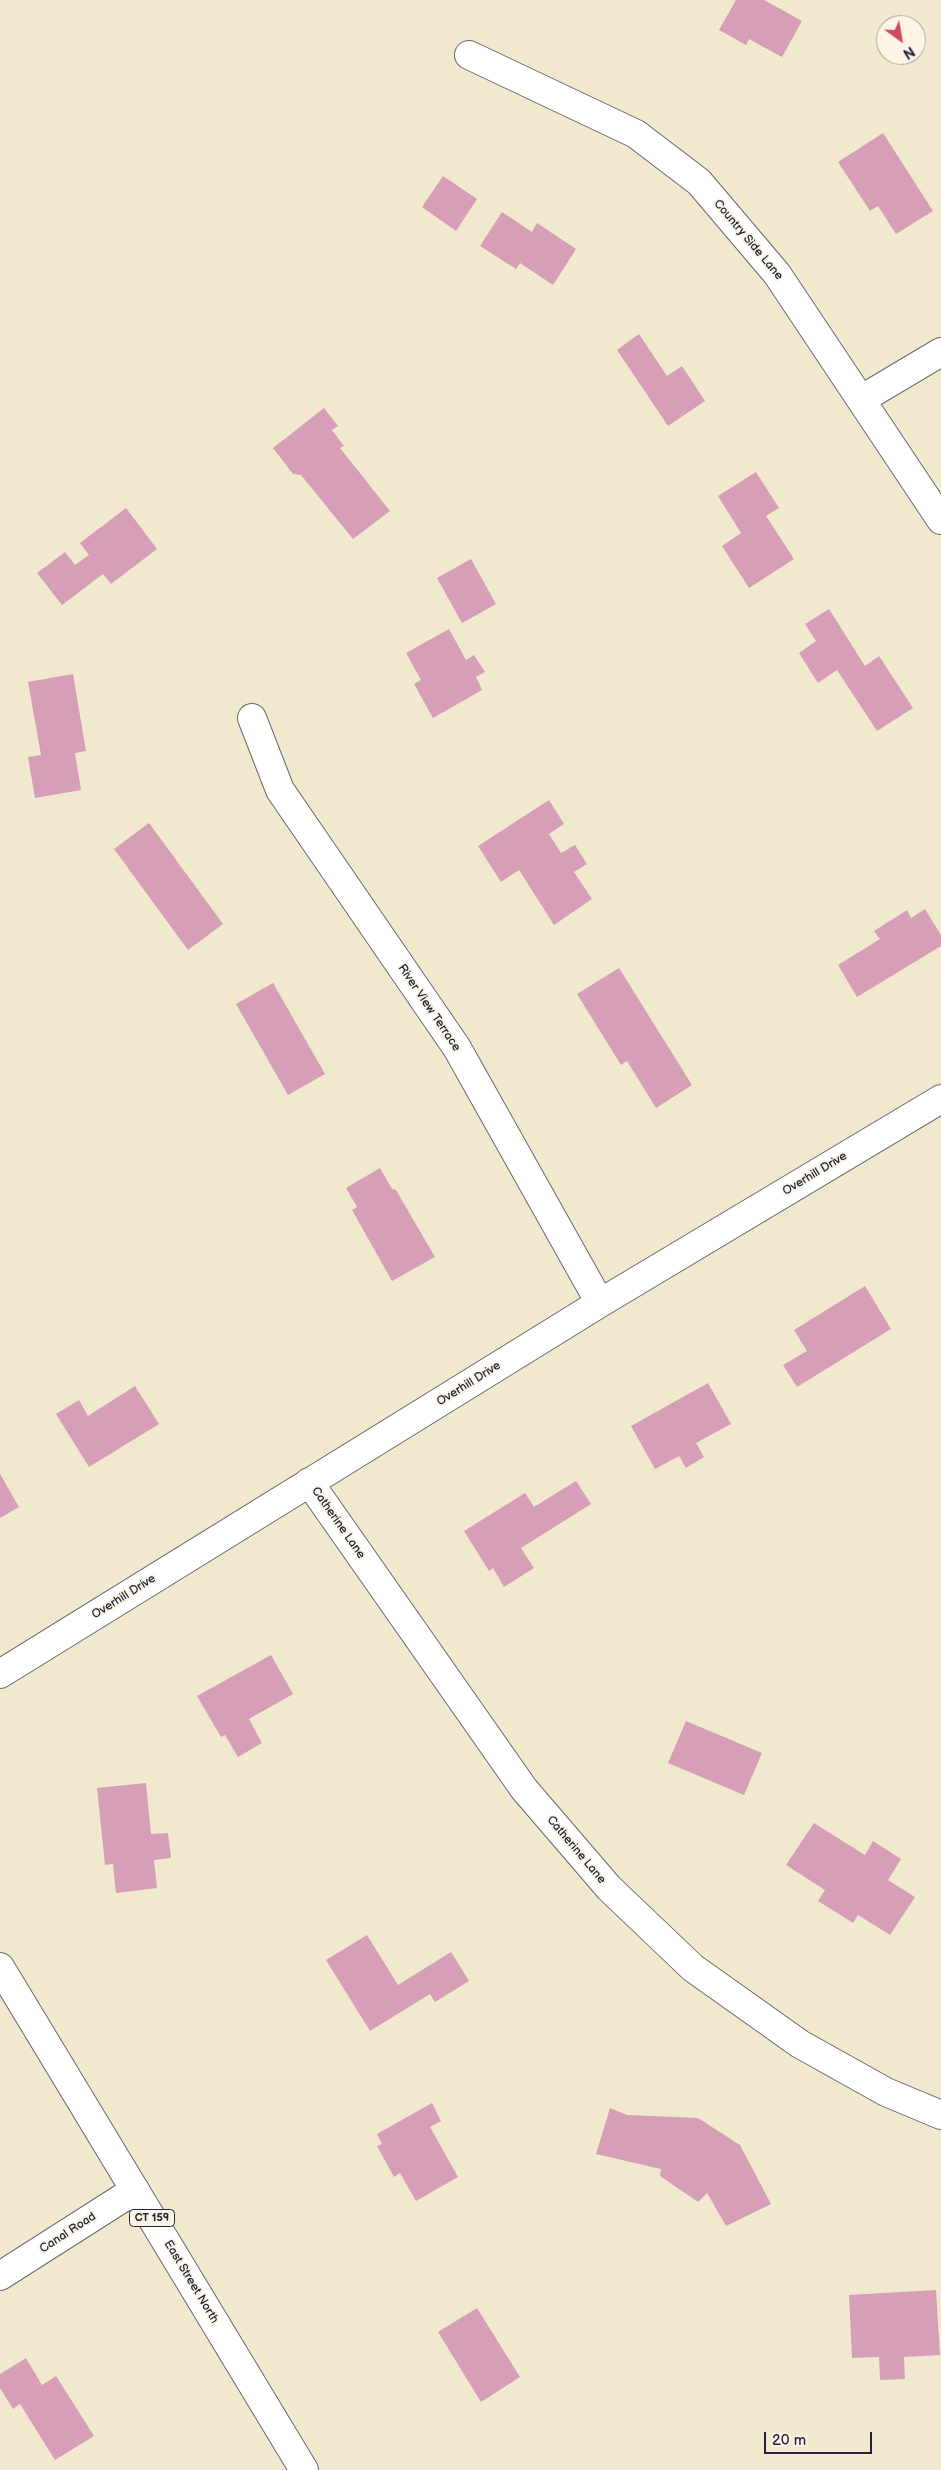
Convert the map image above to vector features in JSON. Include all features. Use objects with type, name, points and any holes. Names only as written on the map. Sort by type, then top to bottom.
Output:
[{"type":"street","name":"Country Side Lane","points":[[469,55],[636,134],[699,182],[777,274],[941,520]]},
{"type":"street","points":[[862,399],[941,352]]},
{"type":"street","name":"River View Terrace","points":[[252,718],[280,790],[457,1048],[600,1303]]},
{"type":"street","name":"Overhill Drive","points":[[0,1674],[600,1303],[941,1099]]},
{"type":"street","name":"Catherine Lane","points":[[309,1482],[524,1789],[609,1888],[694,1968],[800,2044],[886,2092],[941,2115]]},
{"type":"street","name":"East Street North","points":[[0,1967],[304,2470]]},
{"type":"street","name":"Canal Road","points":[[0,2276],[135,2190]]},
{"type":"building","points":[[736,0],[764,0],[802,21],[782,57],[749,39],[746,45],[719,30]]},
{"type":"building","points":[[883,133],[933,211],[896,234],[878,206],[870,211],[838,162]]},
{"type":"building","points":[[443,176],[477,199],[456,231],[422,207]]},
{"type":"building","points":[[502,212],[532,232],[537,223],[576,249],[553,285],[520,263],[516,269],[480,246]]},
{"type":"building","points":[[639,334],[667,376],[682,366],[705,401],[668,426],[617,350]]},
{"type":"building","points":[[324,408],[338,426],[332,430],[344,446],[340,448],[390,511],[353,539],[301,475],[293,474],[273,448]]},
{"type":"building","points":[[756,472],[779,508],[766,516],[794,559],[749,588],[722,546],[741,533],[718,496]]},
{"type":"building","points":[[126,508],[157,549],[111,584],[103,574],[62,605],[37,573],[65,552],[75,565],[89,555],[80,543]]},
{"type":"building","points":[[471,559],[496,604],[462,623],[437,578]]},
{"type":"building","points":[[829,609],[865,666],[879,656],[913,708],[877,731],[837,670],[818,683],[799,653],[816,641],[805,624]]},
{"type":"building","points":[[449,629],[466,660],[474,655],[485,672],[476,677],[482,690],[433,718],[414,684],[421,680],[406,653]]},
{"type":"building","points":[[73,674],[86,751],[75,753],[81,790],[35,798],[28,757],[41,755],[28,682]]},
{"type":"building","points":[[549,800],[564,824],[549,834],[561,853],[575,845],[587,864],[574,872],[592,899],[554,925],[519,870],[501,882],[478,846]]},
{"type":"building","points":[[149,823],[223,924],[188,950],[114,849]]},
{"type":"building","points":[[925,909],[941,935],[941,946],[857,997],[838,965],[880,939],[874,931],[907,910],[911,918]]},
{"type":"building","points":[[619,968],[692,1085],[656,1108],[627,1061],[621,1065],[577,994]]},
{"type":"building","points":[[273,983],[325,1074],[288,1095],[236,1004]]},
{"type":"building","points":[[380,1168],[392,1189],[396,1190],[435,1257],[392,1281],[352,1210],[357,1207],[346,1188]]},
{"type":"building","points":[[865,1286],[891,1329],[797,1387],[783,1365],[807,1351],[794,1330]]},
{"type":"building","points":[[708,1383],[731,1424],[696,1443],[704,1457],[686,1468],[679,1456],[655,1469],[631,1426]]},
{"type":"building","points":[[135,1386],[159,1424],[89,1467],[56,1414],[79,1400],[88,1416]]},
{"type":"building","points":[[0,1474],[19,1507],[0,1518]]},
{"type":"building","points":[[576,1481],[591,1504],[521,1548],[534,1568],[504,1587],[493,1568],[489,1571],[464,1531],[525,1493],[534,1507]]},
{"type":"building","points":[[271,1655],[293,1694],[249,1719],[262,1743],[238,1757],[225,1735],[221,1737],[197,1696]]},
{"type":"building","points":[[686,1721],[762,1753],[744,1795],[668,1763]]},
{"type":"building","points":[[146,1783],[151,1834],[168,1833],[171,1858],[154,1860],[157,1888],[116,1893],[113,1864],[105,1865],[97,1788]]},
{"type":"building","points":[[814,1823],[865,1855],[873,1841],[901,1859],[888,1880],[915,1897],[890,1935],[858,1915],[853,1923],[818,1901],[825,1890],[786,1865]]},
{"type":"building","points":[[367,1935],[398,1985],[451,1952],[469,1981],[435,2002],[430,1994],[370,2031],[326,1960]]},
{"type":"building","points":[[432,2103],[441,2121],[430,2127],[458,2177],[416,2201],[400,2173],[394,2177],[377,2146],[382,2144],[377,2134]]},
{"type":"building","points":[[610,2108],[627,2115],[698,2118],[740,2145],[771,2204],[726,2226],[707,2193],[698,2202],[660,2176],[661,2169],[596,2154]]},
{"type":"building","points":[[936,2290],[940,2355],[904,2357],[905,2379],[880,2380],[879,2357],[852,2358],[849,2295]]},
{"type":"building","points":[[477,2308],[520,2377],[481,2402],[438,2332]]},
{"type":"building","points":[[26,2358],[42,2385],[56,2376],[94,2436],[55,2460],[20,2404],[13,2409],[0,2388],[0,2374]]}]
